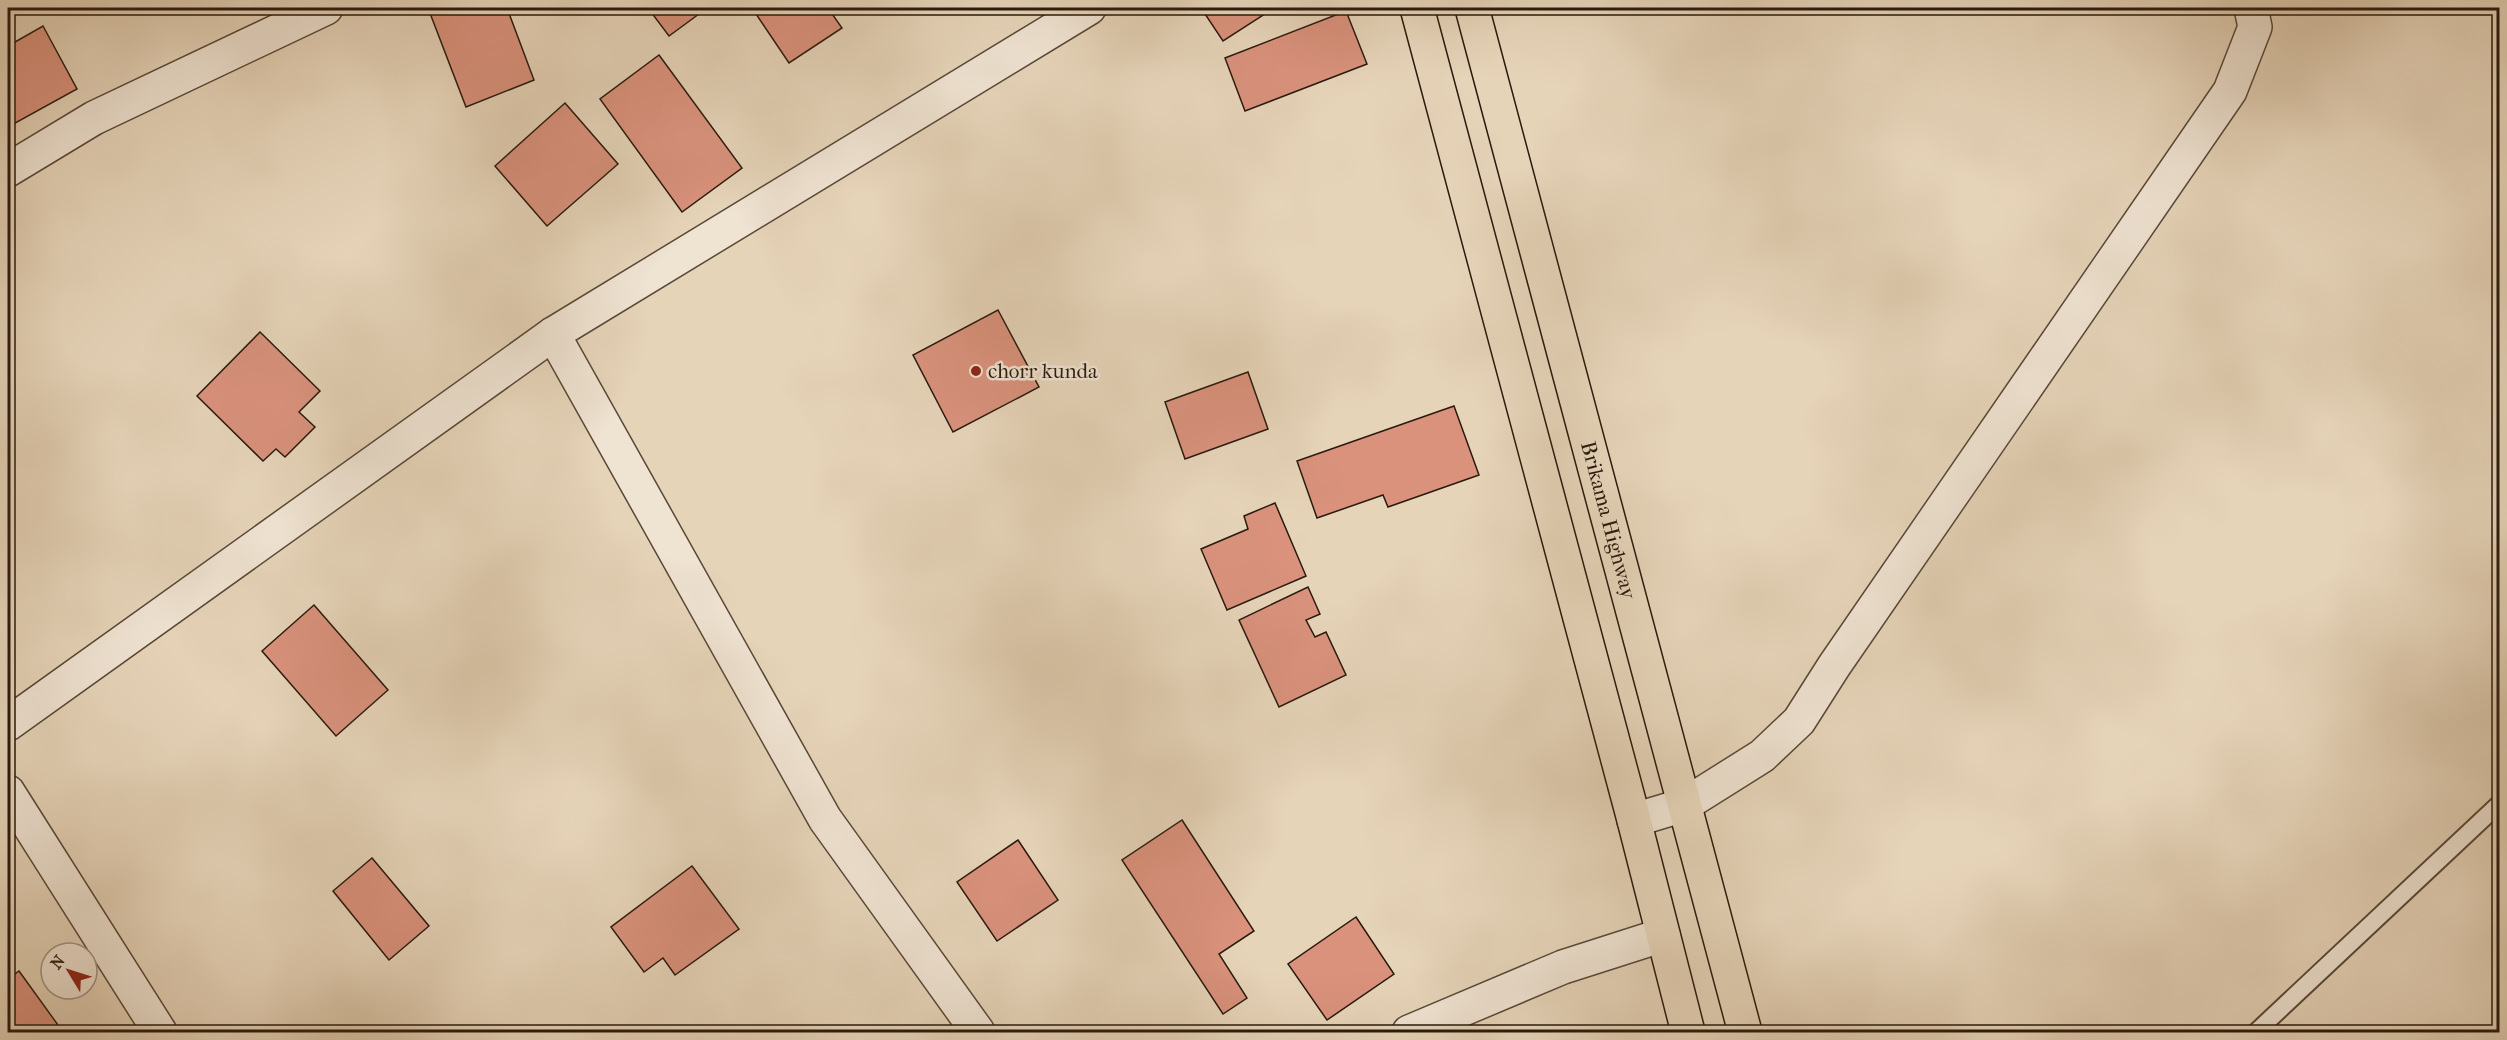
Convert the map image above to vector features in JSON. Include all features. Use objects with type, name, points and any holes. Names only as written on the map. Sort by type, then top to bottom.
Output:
[{"type":"highway","points":[[1417,8],[1634,820],[1688,1032]]},
{"type":"highway","name":"Brikama Highway","points":[[1472,8],[1745,1032]]},
{"type":"street","points":[[8,170],[94,118],[326,8]]},
{"type":"street","points":[[8,724],[552,334],[1089,8]]},
{"type":"street","points":[[1634,820],[1684,805],[1762,756],[1799,721],[1834,666],[2230,91],[2258,14]]},
{"type":"street","points":[[552,334],[825,819],[978,1032]]},
{"type":"street","points":[[8,792],[160,1032]]},
{"type":"street","points":[[1409,1032],[1563,968],[1663,935]]},
{"type":"lane","points":[[2256,1032],[2499,803]]},
{"type":"building","points":[[428,8],[507,8],[534,80],[466,107]]},
{"type":"building","points":[[648,8],[707,8],[669,36]]},
{"type":"building","points":[[752,8],[828,8],[842,28],[789,63]]},
{"type":"building","points":[[1201,8],[1274,8],[1223,41]]},
{"type":"building","points":[[1346,11],[1367,64],[1245,111],[1225,58]]},
{"type":"building","points":[[43,26],[77,89],[8,127],[8,46]]},
{"type":"building","points":[[659,55],[742,168],[682,212],[600,99]]},
{"type":"building","points":[[565,103],[618,164],[547,226],[495,166]]},
{"type":"building","name":"chorr kunda","points":[[998,310],[1039,387],[953,432],[913,355]]},
{"type":"building","points":[[260,332],[320,391],[299,412],[315,427],[285,457],[276,449],[263,461],[197,396]]},
{"type":"building","points":[[1248,372],[1268,429],[1185,459],[1165,402]]},
{"type":"building","points":[[1454,406],[1479,475],[1388,507],[1383,495],[1317,518],[1297,461]]},
{"type":"building","points":[[1275,503],[1306,576],[1227,610],[1201,549],[1248,529],[1244,516]]},
{"type":"building","points":[[1308,587],[1320,614],[1306,620],[1315,637],[1326,632],[1346,675],[1279,707],[1239,620]]},
{"type":"building","points":[[314,605],[388,690],[336,736],[262,651]]},
{"type":"building","points":[[1182,820],[1254,931],[1219,954],[1247,998],[1223,1014],[1122,860]]},
{"type":"building","points":[[1018,840],[1058,900],[997,941],[957,882]]},
{"type":"building","points":[[372,858],[429,926],[389,960],[333,891]]},
{"type":"building","points":[[692,866],[739,929],[675,975],[663,958],[644,972],[611,927]]},
{"type":"building","points":[[1356,917],[1394,974],[1327,1020],[1288,964]]},
{"type":"building","points":[[19,971],[58,1025],[47,1032],[8,1032],[8,979]]},
{"type":"place","name":"chorr kunda","points":[[976,371]]}]
